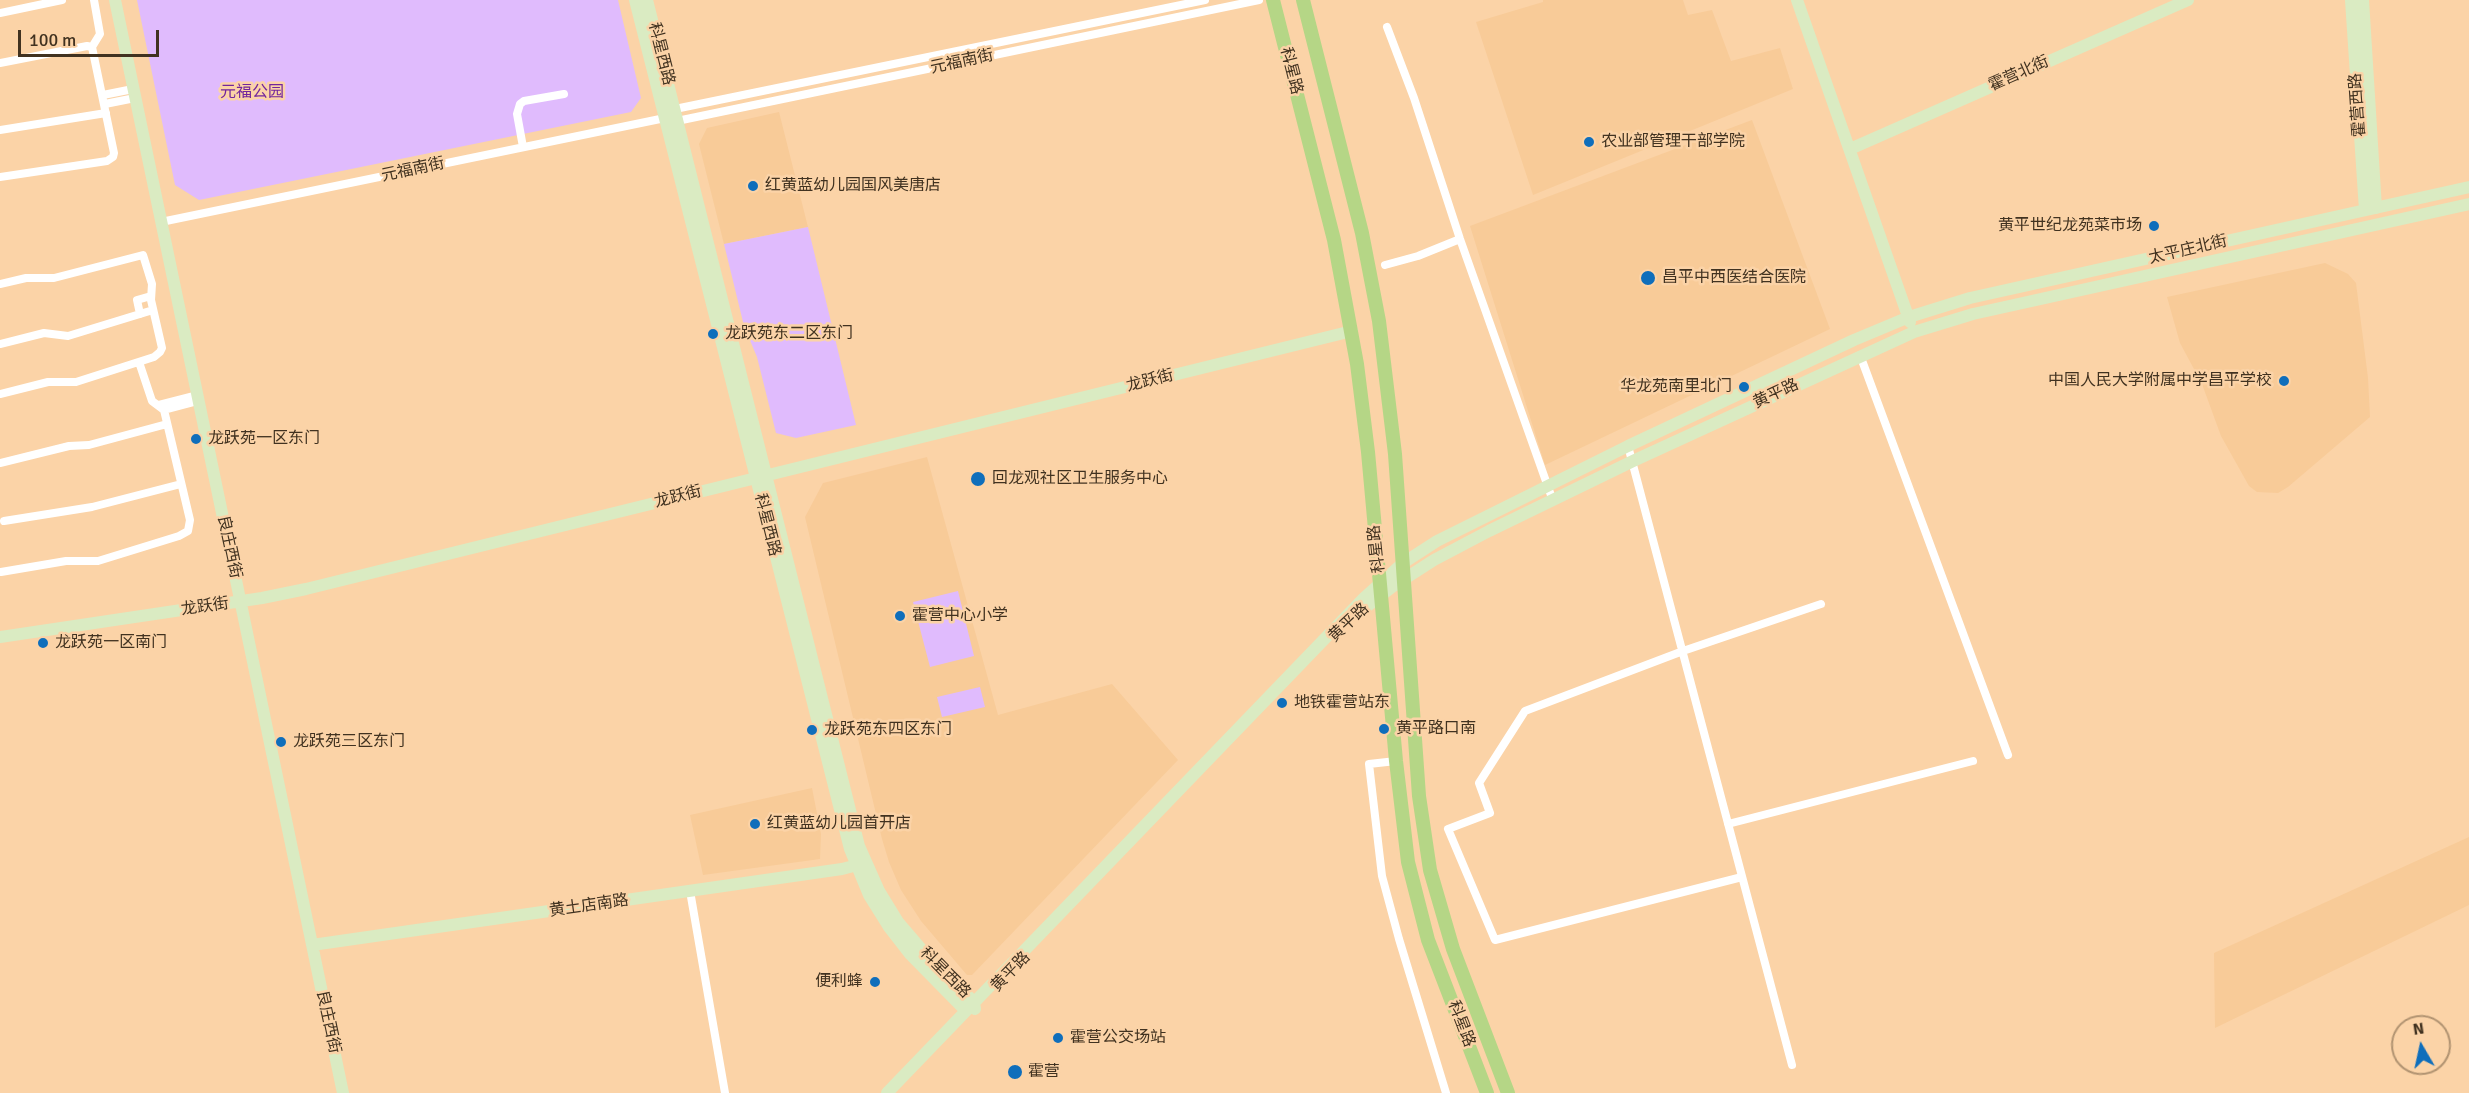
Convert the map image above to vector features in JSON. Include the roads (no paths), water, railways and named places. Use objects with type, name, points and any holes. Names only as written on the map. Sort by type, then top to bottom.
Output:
[{"type":"main road","name":"科星路","points":[[1273,0],[1334,240],[1352,331],[1366,430],[1396,761],[1408,862],[1423,924],[1487,1093]]},
{"type":"main road","name":"科星路","points":[[1303,0],[1372,280],[1391,413],[1419,796],[1430,870],[1450,941],[1508,1093]]},
{"type":"street","points":[[0,13],[62,0]]},
{"type":"street","points":[[0,177],[111,159],[114,151],[92,47],[100,34],[94,0]]},
{"type":"street","name":"良庄西街","points":[[115,0],[343,1093]]},
{"type":"street","name":"科星西路","points":[[635,0],[672,116]]},
{"type":"street","name":"科星西路","points":[[647,0],[672,116],[761,477],[856,837],[860,864],[869,896],[910,954],[972,1008]]},
{"type":"street","name":"元福南街","points":[[161,222],[672,116],[1205,0]]},
{"type":"street","name":"元福南街","points":[[672,116],[1259,0]]},
{"type":"street","points":[[1797,0],[1914,332]]},
{"type":"street","name":"霍营北街","points":[[1850,149],[2188,0]]},
{"type":"street","name":"霍营西路","points":[[2351,0],[2371,209]]},
{"type":"street","name":"霍营西路","points":[[2363,0],[2371,209]]},
{"type":"street","points":[[1387,27],[1414,98],[1460,239],[1553,501]]},
{"type":"street","points":[[0,63],[87,46],[92,47]]},
{"type":"street","points":[[0,130],[104,104],[134,94]]},
{"type":"street","points":[[523,147],[517,114],[518,106],[524,101],[564,94]]},
{"type":"street","name":"太平庄北街","points":[[1908,317],[1970,298],[2469,187]]},
{"type":"street","name":"太平庄北街","points":[[1914,332],[1973,314],[2469,204]]},
{"type":"street","points":[[1385,265],[1418,256],[1460,239]]},
{"type":"street","points":[[0,284],[26,278],[54,278],[141,255],[145,257],[150,276],[153,310],[161,350],[156,356],[76,382],[48,382],[0,394]]},
{"type":"street","points":[[140,314],[138,299],[151,296]]},
{"type":"street","points":[[0,344],[39,333],[68,336],[153,310]]},
{"type":"street","name":"黄平路","points":[[887,1093],[1381,589],[1403,563],[1455,531],[1547,485],[1854,340],[1908,317]]},
{"type":"street","name":"龙跃街","points":[[0,637],[306,589],[1352,331]]},
{"type":"street","name":"黄平路","points":[[1381,589],[1404,579],[1470,540],[1632,461],[1914,332]]},
{"type":"street","points":[[1860,355],[2008,755]]},
{"type":"street","points":[[1,572],[66,561],[98,561],[182,535],[188,531],[190,523],[167,423],[161,407],[151,399],[139,362]]},
{"type":"street","points":[[161,407],[198,398]]},
{"type":"street","points":[[0,463],[69,446],[89,445],[167,423]]},
{"type":"street","points":[[1628,446],[1792,1065]]},
{"type":"street","points":[[4,520],[92,507],[181,484]]},
{"type":"street","points":[[1742,876],[1495,940],[1448,830],[1490,813],[1479,783],[1525,711],[1683,651],[1821,604]]},
{"type":"street","points":[[1396,761],[1369,764],[1382,876],[1446,1093]]},
{"type":"street","points":[[1728,824],[1973,761]]},
{"type":"street","name":"黄土店南路","points":[[312,945],[842,870],[860,864]]},
{"type":"street","points":[[690,891],[725,1093]]},
{"type":"street","name":"黄平路","points":[[895,1093],[972,1008]]},
{"type":"place","name":"农业部管理干部学院","points":[[1589,142]]},
{"type":"place","name":"红黄蓝幼儿园国风美唐店","points":[[753,186]]},
{"type":"place","name":"黄平世纪龙苑菜市场","points":[[2154,226]]},
{"type":"place","name":"昌平中西医结合医院","points":[[1648,278]]},
{"type":"place","name":"龙跃苑东二区东门","points":[[713,334]]},
{"type":"place","name":"中国人民大学附属中学昌平学校","points":[[2284,381]]},
{"type":"place","name":"华龙苑南里北门","points":[[1744,387]]},
{"type":"place","name":"龙跃苑一区东门","points":[[196,439]]},
{"type":"place","name":"回龙观社区卫生服务中心","points":[[978,479]]},
{"type":"place","name":"霍营中心小学","points":[[900,616]]},
{"type":"place","name":"龙跃苑一区南门","points":[[43,643]]},
{"type":"place","name":"地铁霍营站东","points":[[1282,703]]},
{"type":"place","name":"黄平路口南","points":[[1384,729]]},
{"type":"place","name":"龙跃苑东四区东门","points":[[812,730]]},
{"type":"place","name":"龙跃苑三区东门","points":[[281,742]]},
{"type":"place","name":"红黄蓝幼儿园首开店","points":[[755,824]]},
{"type":"place","name":"便利蜂","points":[[875,982]]},
{"type":"place","name":"霍营公交场站","points":[[1058,1038]]},
{"type":"place","name":"霍营","points":[[1015,1072]]},
{"type":"park label","name":"元福公园","points":[[252,93]]}]
